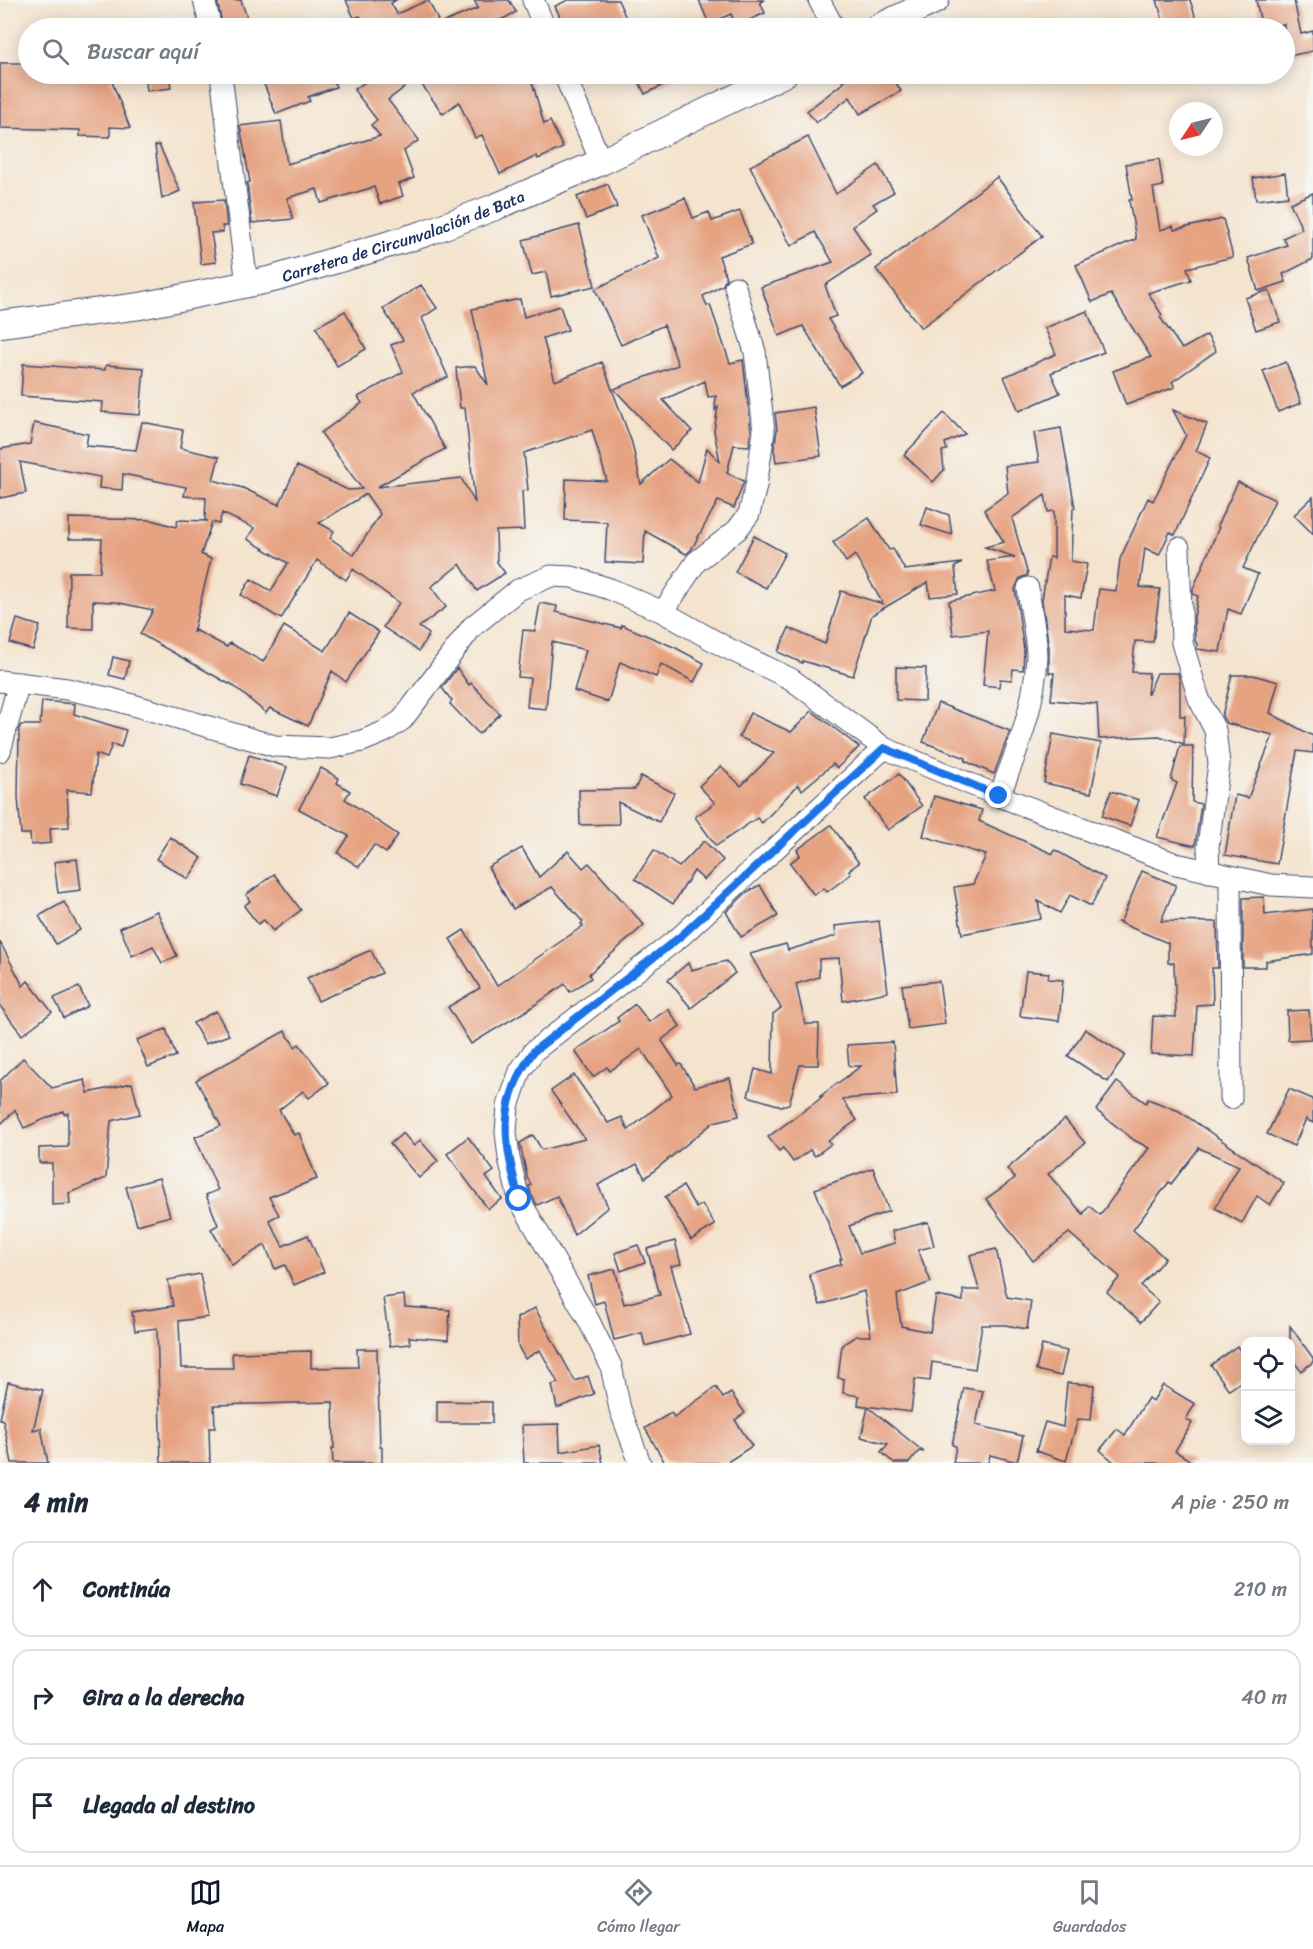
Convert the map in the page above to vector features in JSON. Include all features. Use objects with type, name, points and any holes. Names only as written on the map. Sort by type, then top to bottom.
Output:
[{"type":"main road","points":[[898,18],[936,0]]},
{"type":"main road","name":"Carretera de Circunvalación de Bata","points":[[0,324],[140,306],[247,285],[423,234],[495,207],[601,162],[763,84]]},
{"type":"street","points":[[204,0],[208,18]]},
{"type":"street","points":[[533,0],[541,18]]},
{"type":"street","points":[[819,0],[829,18]]},
{"type":"street","points":[[222,84],[247,285]]},
{"type":"street","points":[[568,84],[601,162]]},
{"type":"street","points":[[663,612],[696,562],[737,530],[748,514],[756,486],[764,431],[755,352],[735,287]]},
{"type":"street","points":[[1179,548],[1182,643],[1199,699],[1215,730],[1219,764],[1208,847],[1209,872]]},
{"type":"street","points":[[0,751],[9,682],[67,689],[112,699],[275,746],[330,748],[362,741],[384,732],[402,720],[472,627],[500,603],[534,582],[551,576],[572,577],[610,589],[663,612],[725,647],[791,679],[884,748],[999,796],[1176,864],[1271,885],[1313,887]]},
{"type":"street","points":[[999,796],[1018,748],[1031,700],[1037,656],[1028,588]]},
{"type":"street","points":[[640,1463],[620,1409],[611,1366],[589,1322],[519,1199],[508,1158],[506,1132],[508,1106],[520,1071],[534,1051],[681,936],[884,748]]},
{"type":"street","points":[[1230,877],[1231,1098]]},
{"type":"building","points":[[217,0],[241,0],[247,18],[221,18]]},
{"type":"building","points":[[346,0],[396,0],[391,3],[397,14],[428,0],[437,18],[361,18],[360,16],[354,18]]},
{"type":"building","points":[[474,0],[509,0],[516,12],[505,18],[454,18],[478,8]]},
{"type":"building","points":[[568,0],[618,0],[626,18],[560,18],[555,6]]},
{"type":"building","points":[[699,0],[764,0],[760,2],[765,13],[754,18],[733,18],[731,14],[722,18],[706,18]]},
{"type":"building","points":[[1157,0],[1190,0],[1196,18],[1162,18]]},
{"type":"building","points":[[1256,0],[1294,0],[1301,34],[1313,31],[1313,51],[1295,55],[1295,18],[1260,18]]},
{"type":"building","points":[[0,63],[18,63],[18,84],[113,84],[130,128],[110,127],[110,137],[80,136],[80,130],[0,128]]},
{"type":"building","points":[[146,84],[170,84],[171,88],[147,91]]},
{"type":"building","points":[[264,84],[335,84],[336,87],[308,97],[310,101],[276,114]]},
{"type":"building","points":[[362,84],[409,84],[388,100],[419,140],[404,151],[414,178],[399,184],[403,196],[380,204],[374,187],[321,203],[317,189],[287,198],[293,219],[252,223],[247,183],[250,182],[240,126],[281,121],[287,164],[380,136],[371,125],[377,120],[354,90]]},
{"type":"building","points":[[421,84],[532,84],[544,124],[550,121],[563,148],[538,159],[537,156],[500,174],[482,135],[475,138],[459,102],[443,114]]},
{"type":"building","points":[[640,84],[666,84],[645,94]]},
{"type":"building","points":[[842,84],[897,84],[901,91],[860,114],[850,97],[816,123],[807,111]]},
{"type":"building","points":[[808,137],[836,194],[878,165],[894,192],[873,204],[877,209],[853,226],[871,255],[825,285],[836,316],[828,319],[862,373],[840,386],[803,326],[779,336],[761,287],[833,262],[815,232],[791,246],[750,166]]},
{"type":"building","points":[[159,145],[180,191],[162,199],[155,146]]},
{"type":"building","points":[[1159,159],[1163,186],[1153,188],[1160,230],[1173,226],[1174,230],[1223,219],[1233,257],[1187,268],[1191,280],[1148,293],[1162,315],[1160,317],[1182,349],[1207,335],[1216,351],[1172,382],[1175,387],[1126,405],[1113,371],[1151,357],[1111,294],[1092,302],[1076,265],[1136,239],[1126,164]]},
{"type":"building","points":[[1285,173],[1288,196],[1256,200],[1253,178]]},
{"type":"building","points":[[997,177],[1042,236],[921,328],[876,269]]},
{"type":"building","points":[[608,184],[617,207],[586,219],[577,197]]},
{"type":"building","points":[[1313,193],[1313,259],[1283,274],[1286,282],[1258,291],[1248,258],[1287,245],[1283,238],[1302,229],[1290,203]]},
{"type":"building","points":[[685,198],[693,218],[709,212],[712,221],[740,211],[752,244],[719,256],[726,278],[723,285],[703,296],[707,306],[710,305],[730,363],[743,360],[751,431],[749,446],[734,445],[727,473],[744,481],[734,508],[718,501],[691,550],[686,554],[645,531],[643,564],[605,562],[607,522],[565,520],[566,479],[607,481],[592,430],[524,453],[528,490],[522,491],[524,530],[496,531],[497,562],[505,573],[477,591],[460,564],[431,587],[446,607],[419,627],[429,634],[419,651],[383,627],[399,603],[353,569],[346,580],[317,560],[281,619],[241,595],[251,579],[271,591],[288,563],[247,539],[254,528],[222,513],[219,524],[212,522],[201,554],[211,559],[193,633],[195,630],[227,647],[230,643],[263,662],[284,626],[325,651],[349,613],[379,632],[346,682],[332,671],[308,726],[270,708],[266,713],[230,683],[140,634],[153,610],[115,602],[93,601],[93,629],[68,628],[69,572],[100,572],[102,539],[69,539],[69,518],[152,520],[176,527],[178,520],[208,521],[205,520],[206,498],[184,496],[186,487],[123,474],[122,490],[99,488],[100,477],[20,462],[26,493],[0,498],[0,449],[30,444],[34,423],[88,434],[86,446],[136,450],[142,422],[183,430],[180,448],[219,457],[213,480],[243,488],[279,505],[297,466],[348,490],[362,489],[321,433],[362,403],[358,397],[403,372],[391,345],[403,340],[383,309],[421,285],[437,308],[422,318],[448,377],[413,392],[445,449],[377,487],[461,478],[475,503],[465,408],[460,408],[456,368],[475,366],[488,385],[472,309],[520,299],[524,317],[560,306],[568,330],[543,338],[555,381],[602,362],[632,443],[641,484],[669,459],[698,482],[707,448],[720,462],[714,431],[718,407],[715,410],[716,396],[708,397],[705,381],[663,400],[692,431],[671,450],[614,389],[678,365],[664,325],[621,345],[595,289],[659,258],[642,215]],"holes":[[[366,494],[380,514],[354,555],[330,538],[334,531],[319,523]]]},
{"type":"building","points":[[224,200],[227,226],[222,226],[223,232],[211,233],[216,262],[201,264],[194,202]]},
{"type":"building","points":[[579,225],[595,286],[551,296],[546,272],[532,275],[523,240]]},
{"type":"building","points":[[1269,290],[1280,322],[1256,330],[1245,298]]},
{"type":"building","points":[[345,311],[366,349],[337,366],[316,327]]},
{"type":"building","points":[[1087,311],[1104,352],[1051,373],[1060,393],[1019,411],[1004,377],[1056,354],[1045,328]]},
{"type":"building","points":[[1286,362],[1301,403],[1278,412],[1263,371]]},
{"type":"building","points":[[23,364],[105,370],[106,365],[144,368],[140,415],[102,412],[103,402],[21,396]]},
{"type":"building","points":[[814,407],[821,456],[776,462],[775,413]]},
{"type":"building","points":[[1173,410],[1207,424],[1196,451],[1210,458],[1175,535],[1170,532],[1159,555],[1145,548],[1140,587],[1160,589],[1153,642],[1135,641],[1132,672],[1149,673],[1147,694],[1157,673],[1178,673],[1180,716],[1185,716],[1184,744],[1159,736],[1099,739],[1097,704],[1051,700],[1054,673],[1049,673],[1049,648],[1042,600],[1049,557],[1054,558],[1054,511],[1048,512],[1045,495],[1012,518],[1028,575],[1020,578],[1015,589],[1024,650],[1023,670],[1013,669],[1012,680],[1000,679],[999,687],[983,685],[988,631],[953,635],[949,601],[995,591],[987,561],[1015,557],[985,547],[1004,542],[984,510],[1008,493],[1005,466],[1039,462],[1034,433],[1061,428],[1075,508],[1073,508],[1071,561],[1087,564],[1081,598],[1065,595],[1065,628],[1094,630],[1099,589],[1116,591],[1120,559],[1148,498],[1153,501],[1186,435]]},
{"type":"building","points":[[944,413],[965,434],[945,443],[947,450],[942,451],[944,470],[933,482],[904,455]]},
{"type":"building","points":[[1238,482],[1275,500],[1243,568],[1258,574],[1241,614],[1228,609],[1220,652],[1197,649],[1194,617],[1198,596],[1193,594],[1193,589],[1219,527],[1217,526]]},
{"type":"building","points":[[1313,497],[1313,534],[1294,515]]},
{"type":"building","points":[[927,507],[949,515],[952,535],[921,525]]},
{"type":"building","points":[[869,518],[889,550],[893,549],[905,570],[962,563],[955,567],[958,594],[930,597],[928,582],[872,615],[853,676],[803,661],[802,663],[778,652],[789,628],[825,644],[841,591],[883,604],[855,555],[846,562],[833,542]]},
{"type":"building","points":[[754,536],[785,553],[766,588],[735,572]]},
{"type":"building","points":[[540,603],[557,606],[556,612],[621,628],[622,625],[676,648],[704,663],[694,682],[661,664],[656,677],[620,662],[608,702],[574,691],[586,650],[552,642],[546,709],[527,707],[530,678],[518,677],[523,630],[535,631]]},
{"type":"building","points":[[17,619],[40,626],[33,650],[10,643]]},
{"type":"building","points":[[113,657],[129,661],[125,679],[109,675]]},
{"type":"building","points":[[896,667],[926,668],[925,701],[896,700]]},
{"type":"building","points":[[457,668],[469,685],[471,683],[500,714],[479,734],[450,704],[452,701],[442,688]]},
{"type":"building","points":[[1232,675],[1253,675],[1278,682],[1270,713],[1313,736],[1313,753],[1297,751],[1277,864],[1225,855],[1235,795],[1248,798],[1273,735],[1226,723],[1222,716]]},
{"type":"building","points":[[42,701],[75,704],[74,714],[126,730],[121,747],[112,744],[107,758],[96,754],[92,792],[67,790],[69,827],[50,828],[51,843],[31,845],[30,834],[21,834],[18,797],[19,729],[21,725],[40,725]]},
{"type":"building","points":[[938,703],[1010,731],[994,774],[965,761],[966,758],[923,742]]},
{"type":"building","points":[[812,711],[859,747],[837,768],[833,764],[802,790],[798,785],[762,823],[757,818],[716,846],[695,817],[715,803],[699,786],[721,766],[741,786],[774,753],[739,737],[750,713],[791,732]]},
{"type":"building","points":[[1053,734],[1101,743],[1091,793],[1044,783]]},
{"type":"building","points":[[1180,746],[1193,746],[1192,802],[1201,804],[1195,846],[1157,837],[1177,783],[1171,780]]},
{"type":"building","points":[[249,755],[287,767],[277,796],[240,784]]},
{"type":"building","points":[[321,768],[339,778],[337,783],[350,791],[345,799],[398,835],[386,853],[374,845],[359,867],[338,853],[349,836],[299,809]]},
{"type":"building","points":[[899,774],[922,806],[888,830],[865,799]]},
{"type":"building","points":[[641,776],[674,793],[659,822],[618,802],[619,824],[580,825],[579,790],[635,789]]},
{"type":"building","points":[[1111,791],[1139,800],[1130,826],[1102,816]]},
{"type":"building","points":[[934,796],[982,810],[979,821],[1053,854],[1055,850],[1105,878],[1091,906],[1070,895],[1060,913],[1038,901],[1041,919],[962,934],[954,887],[973,884],[986,855],[923,836]]},
{"type":"building","points":[[831,825],[859,863],[849,870],[851,874],[827,892],[824,888],[814,895],[790,863],[800,855],[797,850]]},
{"type":"building","points":[[170,837],[202,858],[188,879],[156,859]]},
{"type":"building","points":[[704,841],[723,860],[704,880],[694,871],[673,904],[635,879],[654,850],[679,867]]},
{"type":"building","points":[[522,848],[539,877],[568,851],[583,868],[589,863],[644,925],[589,974],[591,978],[570,992],[565,984],[471,1044],[448,1007],[480,988],[450,939],[464,930],[497,986],[583,926],[581,924],[583,922],[552,887],[513,909],[488,867]]},
{"type":"building","points":[[77,859],[81,890],[58,893],[54,862]]},
{"type":"building","points":[[1142,871],[1176,885],[1161,921],[1217,922],[1218,968],[1212,968],[1213,1004],[1197,1005],[1194,1056],[1151,1054],[1153,1016],[1176,1017],[1174,963],[1168,963],[1168,943],[1118,922],[1121,921]]},
{"type":"building","points":[[274,874],[301,910],[273,931],[264,920],[258,924],[244,906],[250,901],[246,895]]},
{"type":"building","points":[[760,885],[778,916],[741,937],[726,912],[747,892]]},
{"type":"building","points":[[1264,897],[1265,915],[1313,909],[1313,954],[1266,961],[1266,967],[1243,967],[1243,898]]},
{"type":"building","points":[[64,902],[80,930],[56,944],[39,916]]},
{"type":"building","points":[[157,911],[177,956],[162,963],[153,946],[132,956],[120,928]]},
{"type":"building","points":[[879,921],[888,992],[843,1001],[839,958],[819,959],[819,977],[796,984],[805,1024],[819,1024],[818,1065],[800,1065],[789,1104],[781,1106],[748,1096],[755,1069],[772,1074],[773,1014],[781,1008],[750,954],[786,944],[788,950],[836,936],[835,926]]},
{"type":"building","points":[[0,942],[23,986],[28,981],[52,1012],[22,1035],[0,1006]]},
{"type":"building","points":[[371,950],[382,973],[318,1001],[307,978]]},
{"type":"building","points":[[726,961],[735,973],[691,1008],[668,980],[688,963],[691,970]]},
{"type":"building","points":[[1026,971],[1049,973],[1048,979],[1063,980],[1059,1021],[1020,1016]]},
{"type":"building","points":[[939,981],[945,1024],[908,1029],[902,985]]},
{"type":"building","points":[[79,987],[88,1006],[64,1018],[54,998]]},
{"type":"building","points":[[635,1004],[649,1022],[668,1009],[680,1026],[662,1041],[678,1065],[681,1064],[695,1087],[730,1078],[739,1116],[714,1122],[645,1178],[637,1164],[598,1185],[608,1207],[574,1235],[557,1196],[537,1205],[531,1194],[529,1186],[531,1185],[527,1177],[520,1143],[533,1135],[542,1150],[585,1139],[551,1091],[574,1075],[608,1123],[622,1117],[628,1130],[672,1095],[641,1049],[610,1071],[607,1067],[593,1077],[575,1051],[619,1021],[617,1018]]},
{"type":"building","points":[[1309,1010],[1311,1039],[1288,1040],[1287,1011]]},
{"type":"building","points":[[216,1011],[229,1035],[205,1044],[193,1023]]},
{"type":"building","points":[[166,1029],[176,1056],[148,1067],[137,1040]]},
{"type":"building","points":[[1085,1029],[1125,1055],[1108,1082],[1068,1056]]},
{"type":"building","points":[[285,1031],[295,1047],[299,1044],[329,1083],[309,1098],[303,1091],[279,1110],[294,1135],[299,1133],[317,1179],[269,1197],[279,1215],[269,1220],[283,1246],[308,1235],[324,1272],[294,1285],[285,1265],[275,1269],[265,1245],[232,1265],[211,1229],[218,1225],[206,1195],[218,1190],[195,1137],[221,1126],[196,1080]]},
{"type":"building","points":[[893,1042],[897,1095],[842,1099],[857,1120],[828,1141],[831,1144],[815,1156],[810,1150],[793,1162],[783,1148],[779,1151],[768,1137],[861,1066],[849,1066],[847,1045]]},
{"type":"building","points":[[23,1058],[52,1088],[85,1080],[88,1093],[132,1083],[140,1114],[111,1121],[106,1178],[69,1193],[70,1204],[52,1205],[52,1163],[39,1163],[39,1148],[68,1147],[68,1113],[64,1114],[63,1111],[24,1128],[15,1110],[0,1125],[0,1081]]},
{"type":"building","points":[[1117,1082],[1146,1103],[1148,1099],[1179,1111],[1284,1183],[1270,1205],[1257,1196],[1242,1223],[1215,1208],[1239,1166],[1199,1148],[1171,1184],[1169,1182],[1133,1230],[1165,1258],[1141,1286],[1159,1302],[1141,1322],[1107,1292],[1120,1277],[1069,1233],[1033,1261],[986,1199],[1015,1178],[1007,1169],[1065,1119],[1085,1143],[1048,1174],[1083,1214],[1089,1206],[1100,1215],[1149,1148],[1134,1140],[1096,1110]]},
{"type":"building","points":[[1289,1089],[1313,1099],[1313,1123],[1306,1119],[1294,1146],[1267,1134]]},
{"type":"building","points":[[403,1133],[414,1146],[420,1140],[438,1161],[419,1178],[390,1144]]},
{"type":"building","points":[[468,1137],[494,1171],[486,1177],[502,1199],[488,1209],[447,1154]]},
{"type":"building","points":[[873,1168],[889,1211],[849,1226],[860,1253],[895,1243],[892,1231],[928,1222],[934,1246],[918,1250],[931,1282],[897,1295],[901,1326],[930,1332],[936,1296],[963,1301],[963,1290],[979,1290],[970,1255],[996,1249],[1007,1297],[1031,1301],[1027,1329],[1005,1325],[982,1325],[975,1369],[932,1362],[930,1381],[915,1379],[911,1412],[858,1405],[859,1396],[843,1393],[844,1379],[838,1378],[842,1345],[856,1336],[871,1336],[864,1291],[820,1305],[809,1274],[841,1264],[840,1259],[842,1259],[815,1189]]},
{"type":"building","points":[[159,1178],[170,1216],[137,1225],[126,1187]]},
{"type":"building","points":[[683,1186],[696,1208],[702,1204],[715,1225],[691,1240],[665,1197]]},
{"type":"building","points":[[675,1241],[681,1264],[671,1266],[690,1334],[645,1346],[642,1333],[614,1340],[604,1301],[595,1304],[588,1276],[615,1269],[624,1304],[660,1295],[647,1249]]},
{"type":"building","points":[[638,1245],[645,1262],[621,1271],[615,1253]]},
{"type":"building","points":[[200,1274],[208,1317],[179,1321],[181,1368],[233,1368],[232,1353],[311,1351],[311,1368],[358,1367],[357,1349],[377,1349],[382,1463],[333,1463],[333,1402],[214,1405],[215,1428],[209,1428],[210,1463],[161,1463],[157,1328],[135,1331],[132,1312],[173,1306],[168,1280]]},
{"type":"building","points":[[404,1295],[405,1307],[450,1310],[448,1340],[409,1337],[410,1344],[390,1346],[383,1298]]},
{"type":"building","points":[[535,1308],[575,1381],[588,1376],[594,1394],[557,1408],[552,1385],[558,1383],[540,1350],[525,1359],[518,1346],[517,1318]]},
{"type":"building","points":[[1290,1326],[1313,1358],[1313,1362],[1301,1371],[1295,1363],[1295,1337],[1290,1337]]},
{"type":"building","points":[[1042,1345],[1067,1351],[1061,1376],[1036,1370]]},
{"type":"building","points":[[1237,1346],[1241,1352],[1241,1382],[1229,1390],[1211,1365]]},
{"type":"building","points":[[8,1382],[43,1390],[33,1430],[41,1428],[48,1463],[12,1463],[3,1420],[0,1419]]},
{"type":"building","points":[[1067,1383],[1094,1385],[1091,1420],[1078,1419],[1066,1461],[1036,1451],[1045,1422],[1063,1427]]},
{"type":"building","points":[[1163,1385],[1195,1404],[1186,1419],[1192,1423],[1175,1451],[1194,1463],[1115,1463],[1100,1450],[1117,1429],[1125,1435],[1148,1398],[1153,1401]]},
{"type":"building","points":[[716,1387],[723,1398],[731,1393],[745,1413],[735,1420],[752,1446],[726,1463],[665,1463],[645,1428],[671,1413],[674,1417]]},
{"type":"building","points":[[964,1388],[983,1391],[976,1425],[1023,1436],[1017,1462],[990,1455],[988,1463],[953,1463],[956,1446],[952,1445]]},
{"type":"building","points":[[437,1401],[492,1402],[492,1423],[437,1423]]},
{"type":"building","points":[[868,1407],[924,1452],[919,1451],[909,1463],[894,1463],[881,1452],[888,1444],[861,1437]]},
{"type":"building","points":[[559,1424],[560,1452],[599,1445],[603,1463],[524,1463],[522,1425]]},
{"type":"route","points":[[519,1199],[508,1158],[506,1132],[508,1106],[520,1071],[534,1051],[681,936],[884,748],[999,796]]}]
